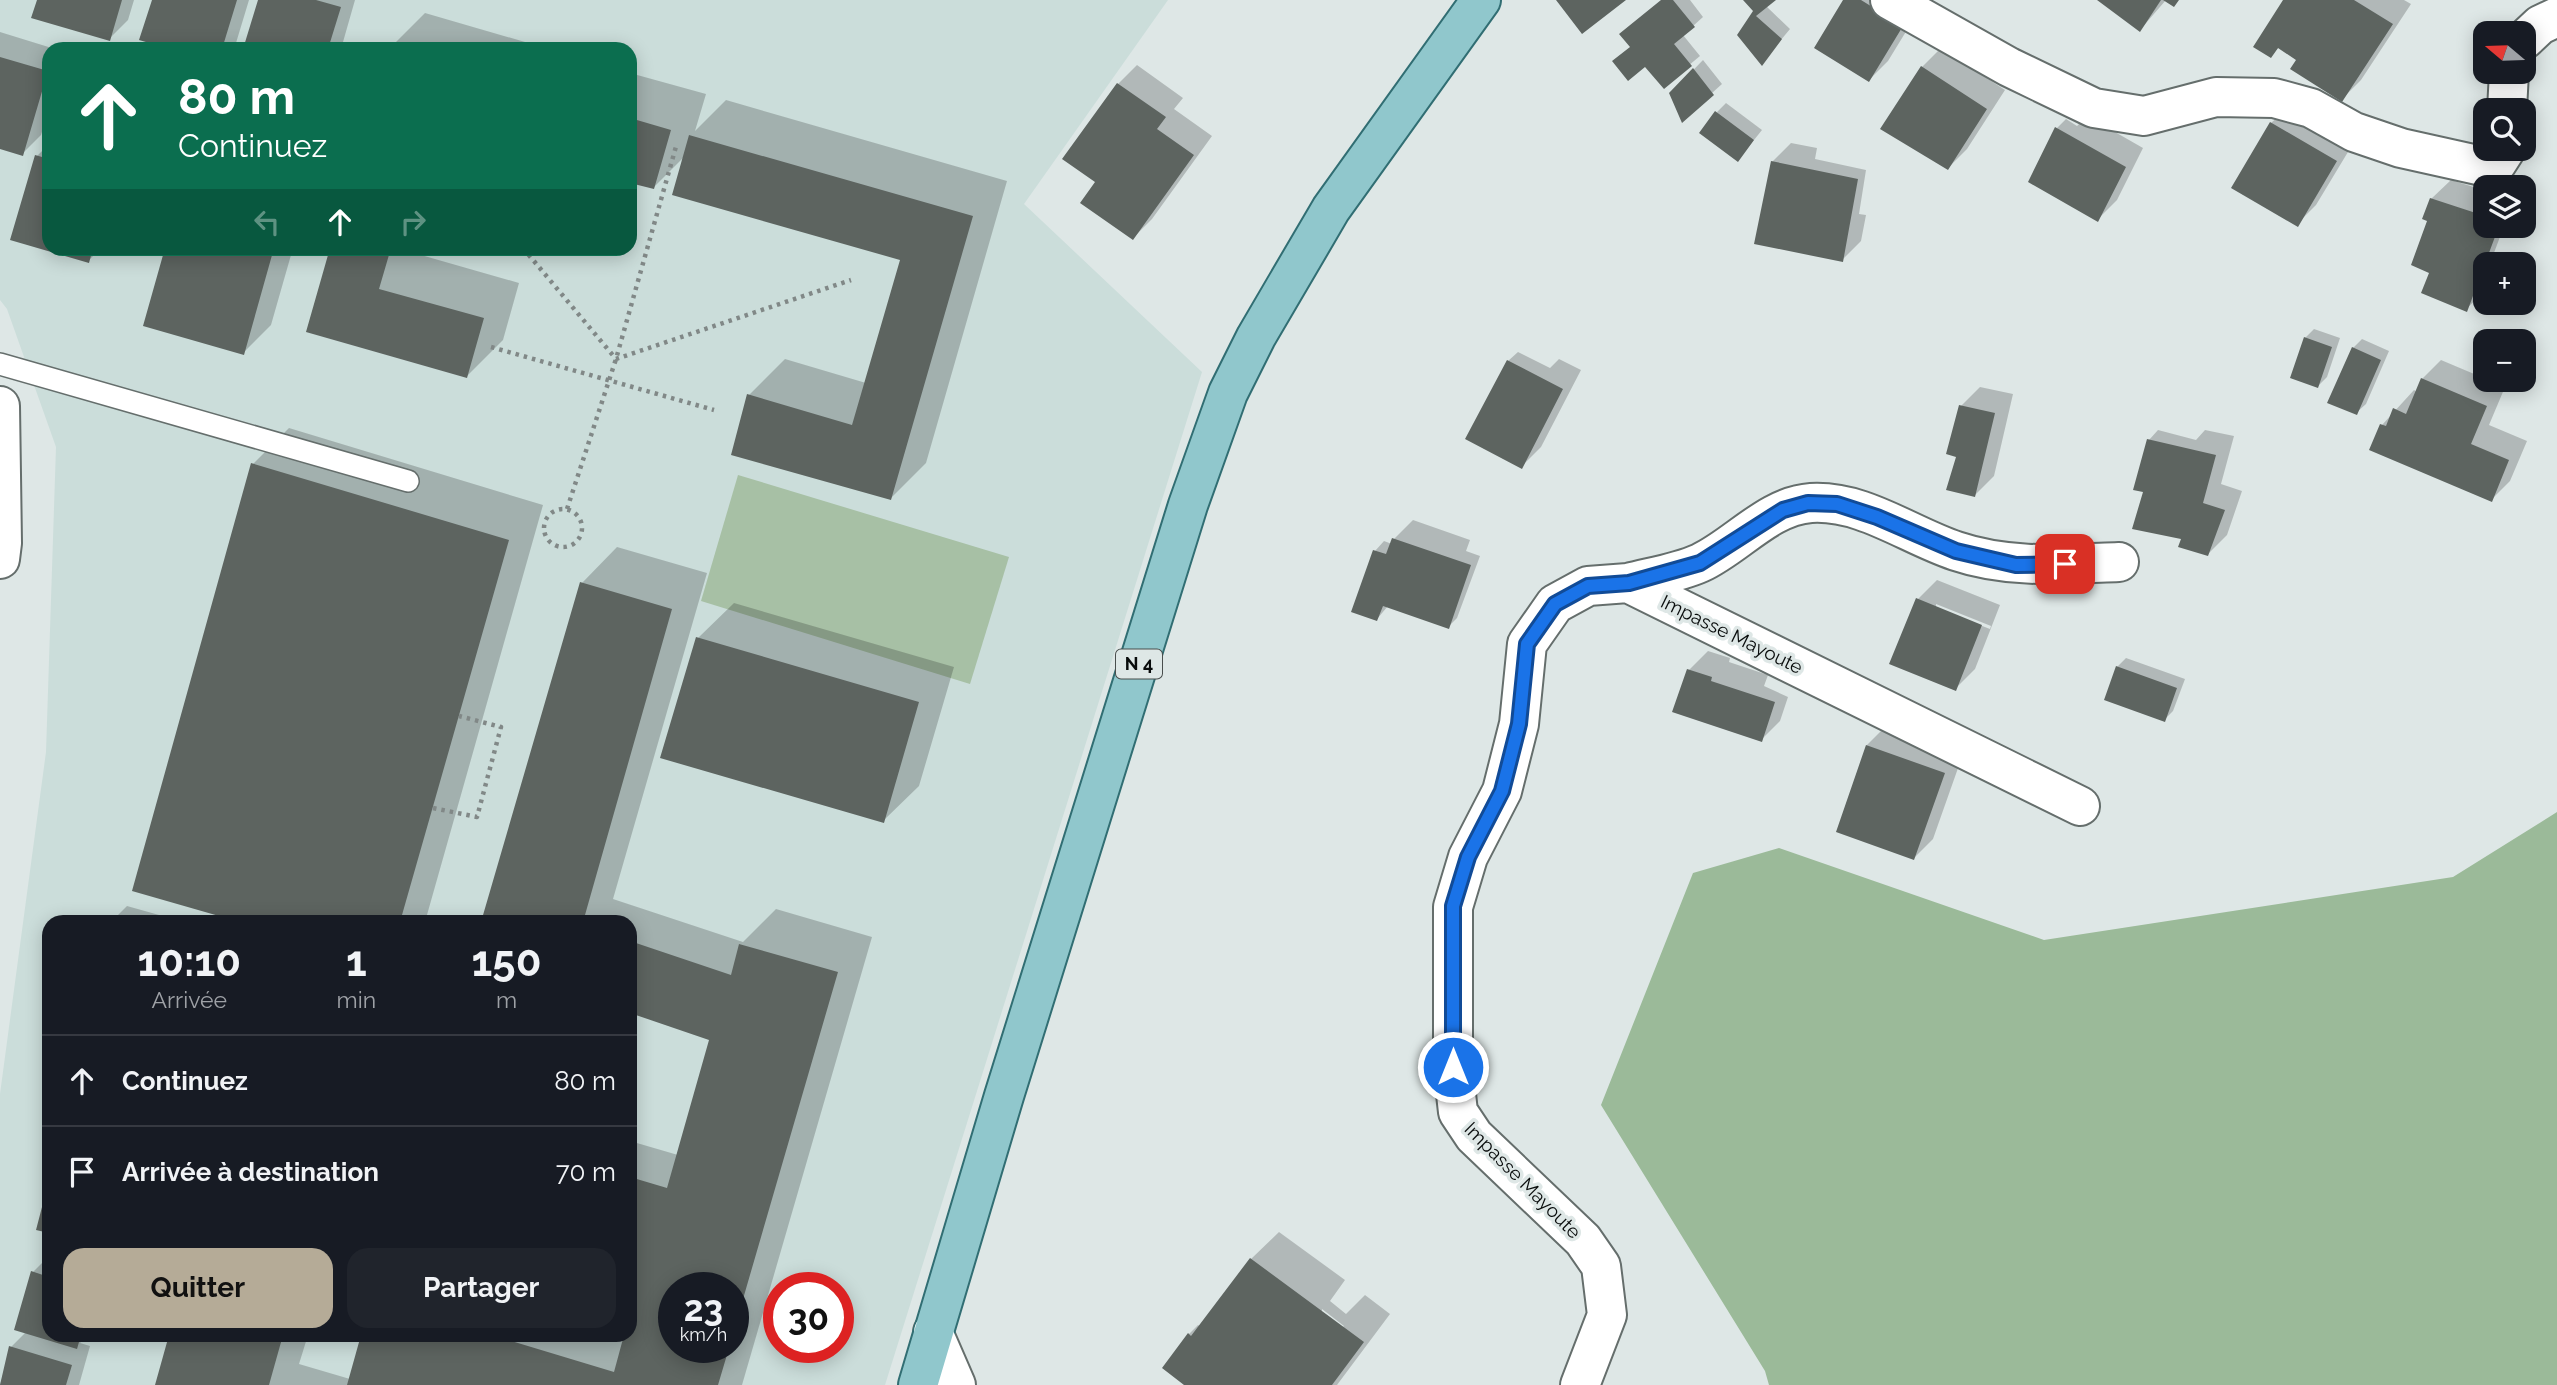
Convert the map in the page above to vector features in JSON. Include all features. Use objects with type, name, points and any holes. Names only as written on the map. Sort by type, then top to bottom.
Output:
[{"type":"main road","name":"N 4","points":[[918,1385],[1004,1096],[1188,505],[1228,393],[1256,337],[1331,209],[1481,0]]},
{"type":"street","points":[[1890,0],[2010,67],[2094,108],[2144,116],[2216,97],[2274,98],[2311,108],[2354,132],[2400,148],[2482,166],[2498,161]]},
{"type":"street","points":[[2536,29],[2557,16]]},
{"type":"street","points":[[0,406],[0,559]]},
{"type":"street","points":[[1629,583],[1700,563],[1783,510],[1808,503],[1837,504],[1877,517],[1956,551],[2016,565],[2119,562]]},
{"type":"street","name":"Impasse Mayoute","points":[[1580,1385],[1607,1315],[1601,1266],[1583,1240],[1474,1136],[1458,1112],[1453,1067],[1453,906],[1468,857],[1502,791],[1519,724],[1527,644],[1555,604],[1588,586],[1629,583],[2080,806]]},
{"type":"street","points":[[933,1332],[956,1385]]},
{"type":"lane","points":[[0,364],[408,481]]},
{"type":"path","points":[[568,509],[616,359],[677,143]]},
{"type":"path","points":[[530,256],[616,359]]},
{"type":"path","points":[[616,359],[851,280]]},
{"type":"path","points":[[491,347],[714,410]]},
{"type":"path","points":[[562,508],[568,509],[582,524],[582,532],[566,548],[558,548],[551,545],[543,526],[548,515],[562,508]]},
{"type":"path","points":[[433,808],[477,817],[502,727],[459,716]]},
{"type":"shaded area","points":[[0,0],[1168,0],[1024,204],[1202,372],[885,1385],[0,1385],[0,1094],[46,752],[56,447],[7,309],[0,300]]},
{"type":"green space","points":[[738,475],[1009,557],[970,684],[701,601]]},
{"type":"green space","points":[[2557,812],[2557,1385],[1769,1385],[1765,1371],[1601,1105],[1693,873],[1779,848],[2044,940],[2453,877]]},
{"type":"building","points":[[37,0],[122,0],[110,41],[31,18]]},
{"type":"building","points":[[152,0],[237,0],[224,42],[139,40]]},
{"type":"building","points":[[258,0],[316,0],[341,7],[330,42],[245,42]]},
{"type":"building","points":[[1556,0],[1626,0],[1582,34]]},
{"type":"building","points":[[1661,0],[1673,0],[1695,27],[1674,44],[1692,66],[1664,89],[1645,67],[1628,81],[1612,61],[1630,47],[1619,34]]},
{"type":"building","points":[[1743,0],[1776,0],[1756,16],[1782,39],[1762,66],[1737,35],[1753,11]]},
{"type":"building","points":[[1843,0],[1861,0],[1903,26],[1869,82],[1814,48]]},
{"type":"building","points":[[2097,0],[2161,0],[2140,32]]},
{"type":"building","points":[[2163,0],[2179,0],[2174,7]]},
{"type":"building","points":[[2283,0],[2354,0],[2393,24],[2342,102],[2290,69],[2296,60],[2278,48],[2271,58],[2253,47]]},
{"type":"building","points":[[0,57],[42,69],[42,91],[23,156],[0,149]]},
{"type":"building","points":[[1921,66],[1987,109],[1948,170],[1880,129]]},
{"type":"building","points":[[1693,68],[1714,95],[1682,123],[1669,93]]},
{"type":"building","points":[[1117,83],[1166,117],[1157,129],[1194,155],[1133,240],[1080,203],[1095,182],[1062,159]]},
{"type":"building","points":[[1715,111],[1754,140],[1738,162],[1699,133]]},
{"type":"building","points":[[637,120],[671,130],[654,189],[637,185]]},
{"type":"building","points":[[2270,122],[2337,161],[2298,227],[2231,188]]},
{"type":"building","points":[[2055,127],[2126,167],[2098,222],[2028,182]]},
{"type":"building","points":[[689,135],[973,216],[891,500],[731,455],[747,394],[852,425],[900,260],[672,195]]},
{"type":"building","points":[[35,155],[42,157],[42,249],[10,240]]},
{"type":"building","points":[[1771,161],[1858,179],[1843,262],[1754,244]]},
{"type":"building","points":[[2430,198],[2473,212],[2473,238],[2495,238],[2489,252],[2473,252],[2473,296],[2467,312],[2421,293],[2429,273],[2411,265],[2427,221],[2422,219]]},
{"type":"building","points":[[65,256],[91,256],[89,263]]},
{"type":"building","points":[[163,256],[272,256],[244,355],[143,326]]},
{"type":"building","points":[[328,256],[389,256],[379,289],[484,318],[467,378],[306,332]]},
{"type":"building","points":[[2304,337],[2332,347],[2318,388],[2290,378]]},
{"type":"building","points":[[2352,347],[2381,360],[2357,415],[2327,403]]},
{"type":"building","points":[[1507,360],[1563,389],[1522,469],[1465,439]]},
{"type":"building","points":[[2421,378],[2487,406],[2471,444],[2509,460],[2492,502],[2369,450],[2380,424],[2386,426],[2393,408],[2406,414]]},
{"type":"building","points":[[1959,405],[1995,413],[1975,497],[1946,490],[1956,457],[1946,454]]},
{"type":"building","points":[[2147,439],[2216,455],[2203,503],[2225,510],[2208,556],[2178,547],[2181,539],[2132,529],[2143,492],[2133,490]]},
{"type":"building","points":[[251,463],[509,540],[402,915],[216,915],[132,891]]},
{"type":"building","points":[[1392,538],[1471,565],[1449,629],[1383,606],[1377,621],[1351,612],[1373,550],[1386,554]]},
{"type":"building","points":[[580,582],[672,609],[585,915],[483,915]]},
{"type":"building","points":[[1916,598],[1982,625],[1956,691],[1889,664]]},
{"type":"building","points":[[696,637],[919,702],[884,823],[660,758]]},
{"type":"building","points":[[2116,666],[2177,688],[2165,722],[2104,700]]},
{"type":"building","points":[[1687,669],[1712,677],[1711,681],[1775,702],[1762,742],[1672,712]]},
{"type":"building","points":[[1866,745],[1945,773],[1914,860],[1836,832]]},
{"type":"building","points":[[637,943],[731,975],[739,944],[838,972],[749,1278],[749,1272],[658,1272],[658,1363],[725,1363],[718,1385],[347,1385],[359,1342],[514,1342],[614,1372],[622,1342],[637,1342],[637,1179],[667,1188],[709,1040],[637,1015]]},
{"type":"building","points":[[42,1207],[42,1231],[36,1230]]},
{"type":"building","points":[[1250,1258],[1364,1342],[1332,1385],[1184,1385],[1162,1368],[1188,1333],[1191,1336]]},
{"type":"building","points":[[31,1271],[42,1275],[42,1338],[14,1330]]},
{"type":"building","points":[[54,1342],[79,1342],[77,1349]]},
{"type":"building","points":[[167,1342],[281,1342],[269,1385],[155,1385]]},
{"type":"building","points":[[9,1346],[72,1365],[66,1385],[0,1385]]},
{"type":"route","points":[[1453,1067],[1453,906],[1468,857],[1502,791],[1519,724],[1527,644],[1555,604],[1588,586],[1629,583],[1700,563],[1783,510],[1808,503],[1837,504],[1877,517],[1956,551],[2016,565],[2065,564]]}]
